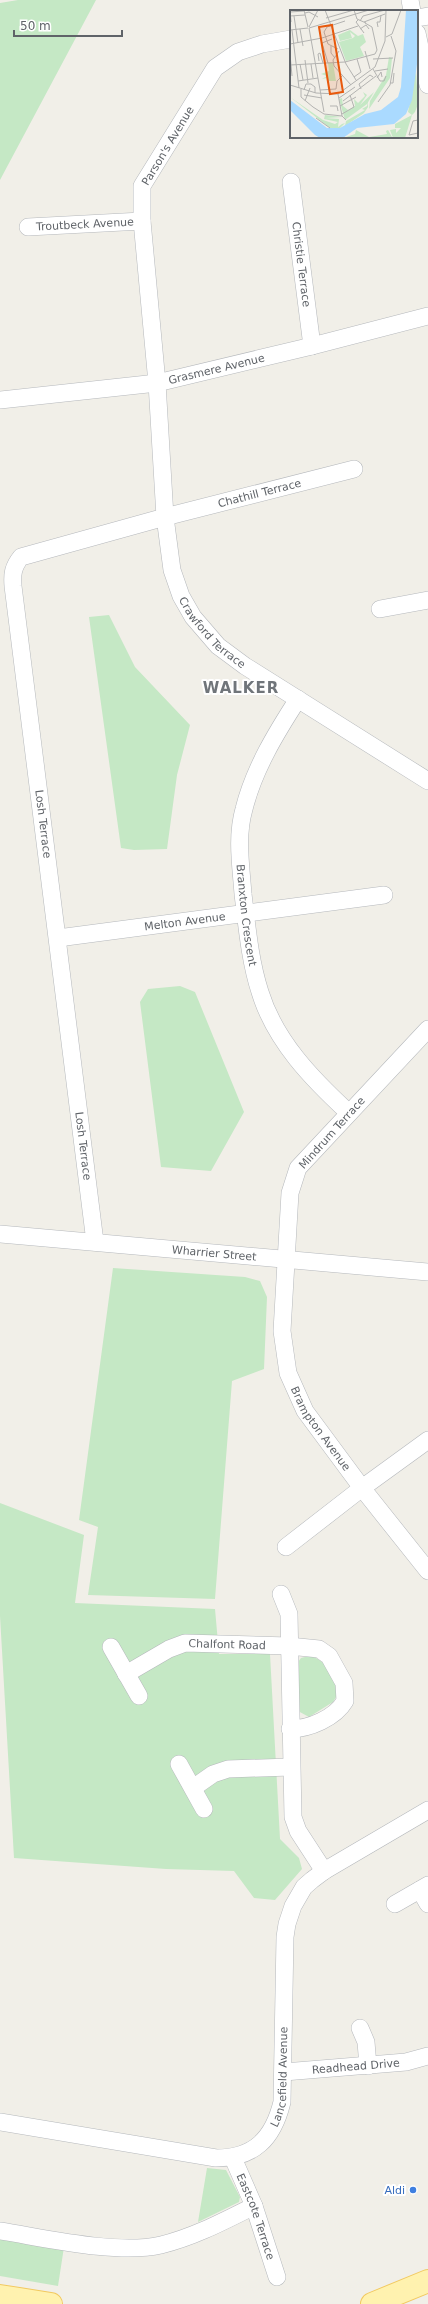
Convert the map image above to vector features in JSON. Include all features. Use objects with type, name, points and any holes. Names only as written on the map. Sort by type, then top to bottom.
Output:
[{"type":"main road","points":[[372,2304],[428,2281]]},
{"type":"main road","points":[[0,2296],[51,2304]]},
{"type":"street","points":[[410,0],[412,10]]},
{"type":"street","points":[[418,18],[428,16]]},
{"type":"street","points":[[418,38],[428,85]]},
{"type":"street","name":"Parson's Avenue","points":[[157,383],[142,221],[142,186],[215,68],[238,52],[262,44],[290,39]]},
{"type":"street","name":"Christie Terrace","points":[[291,182],[312,346]]},
{"type":"street","name":"Troutbeck Avenue","points":[[28,227],[142,221]]},
{"type":"street","name":"Grasmere Avenue","points":[[0,400],[157,383],[312,346],[428,316]]},
{"type":"street","name":"Crawford Terrace","points":[[157,383],[165,517],[172,570],[181,596],[193,617],[218,646],[245,666],[428,781]]},
{"type":"street","name":"Chathill Terrace","points":[[165,517],[354,469]]},
{"type":"street","name":"Losh Terrace","points":[[95,1242],[12,575],[15,565],[21,557],[165,517]]},
{"type":"street","points":[[380,609],[428,600]]},
{"type":"street","name":"Branxton Crescent","points":[[298,699],[276,734],[257,772],[243,810],[239,848],[246,914],[251,953],[260,993],[282,1039],[314,1081],[349,1113]]},
{"type":"street","name":"Melton Avenue","points":[[58,938],[384,895]]},
{"type":"street","name":"Mindrum Terrace","points":[[287,1261],[290,1193],[298,1168],[428,1029]]},
{"type":"street","name":"Wharrier Street","points":[[0,1234],[287,1261],[428,1272]]},
{"type":"street","name":"Brampton Avenue","points":[[287,1261],[282,1331],[288,1373],[305,1411],[362,1488],[428,1571]]},
{"type":"street","points":[[286,1547],[362,1488],[428,1440]]},
{"type":"street","points":[[281,1594],[289,1614],[288,1646],[292,1810],[295,1824],[324,1871]]},
{"type":"street","name":"Chalfont Road","points":[[126,1674],[169,1649],[185,1644],[288,1646],[312,1648],[324,1652],[346,1689],[345,1701],[335,1712],[309,1727],[290,1729]]},
{"type":"street","points":[[112,1647],[139,1696]]},
{"type":"street","points":[[179,1764],[204,1809]]},
{"type":"street","points":[[192,1788],[213,1774],[228,1769],[291,1767]]},
{"type":"street","name":"Lancefield Avenue","points":[[0,2122],[198,2156],[233,2158],[255,2148],[274,2125],[282,2102],[287,1924],[293,1906],[304,1887],[324,1871],[428,1810]]},
{"type":"street","points":[[395,1904],[425,1893]]},
{"type":"street","points":[[360,2028],[366,2042],[368,2066]]},
{"type":"street","name":"Readhead Drive","points":[[284,2072],[406,2062],[428,2056]]},
{"type":"street","name":"Eastcote Terrace","points":[[233,2158],[254,2206],[277,2277]]},
{"type":"street","points":[[0,2231],[100,2246],[141,2248],[177,2241],[254,2206]]},
{"type":"green space","points":[[18,0],[96,0],[0,180],[0,3]]},
{"type":"green space","points":[[109,615],[135,667],[190,725],[177,775],[167,849],[134,850],[121,848],[89,617]]},
{"type":"green space","points":[[180,986],[195,992],[244,1112],[211,1171],[161,1167],[140,1002],[148,989]]},
{"type":"green space","points":[[113,1268],[245,1277],[260,1281],[267,1297],[264,1369],[232,1381],[215,1599],[88,1595],[98,1527],[79,1520]]},
{"type":"green space","points":[[0,1503],[84,1535],[75,1603],[215,1609],[219,1654],[270,1654],[280,1839],[299,1858],[302,1869],[275,1900],[254,1898],[234,1871],[166,1869],[14,1858],[0,1616]]},
{"type":"green space","points":[[309,1656],[321,1661],[329,1670],[335,1681],[338,1694],[333,1702],[309,1717],[298,1711],[298,1662],[301,1658]]},
{"type":"green space","points":[[207,2168],[226,2170],[240,2197],[239,2202],[198,2222]]},
{"type":"green space","points":[[0,2237],[64,2247],[58,2286],[0,2276]]},
{"type":"place","name":"Aldi","points":[[413,2190]]},
{"type":"district","name":"WALKER","points":[[241,688]]}]
